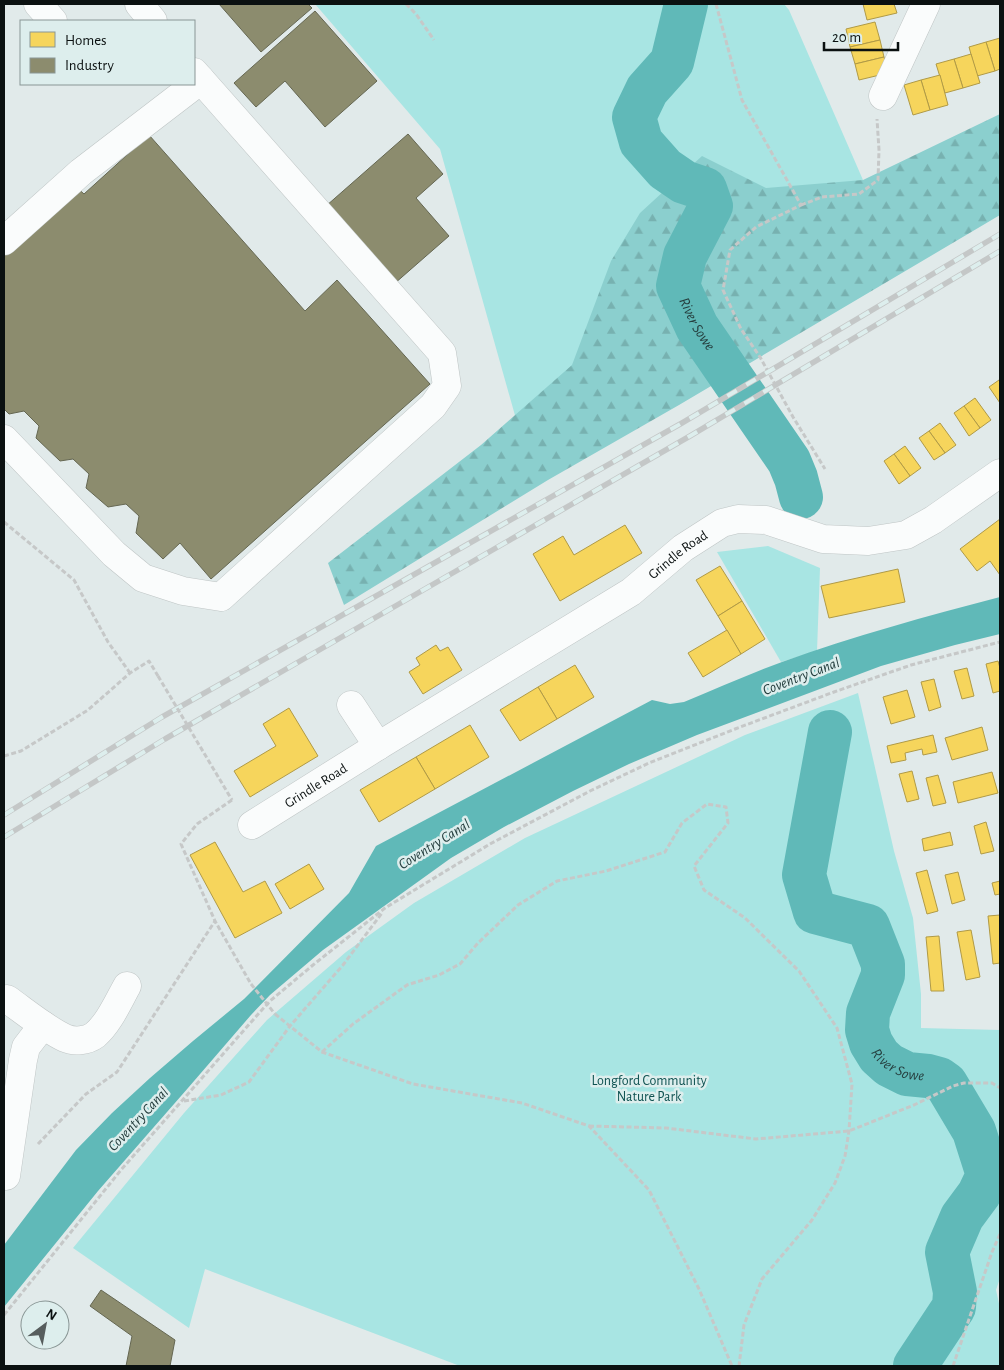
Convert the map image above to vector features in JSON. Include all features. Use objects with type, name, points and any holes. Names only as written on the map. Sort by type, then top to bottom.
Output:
[{"type":"street","points":[[38,4],[52,20]]},
{"type":"street","points":[[139,4],[152,20]]},
{"type":"street","points":[[883,96],[926,4]]},
{"type":"street","points":[[4,438],[114,554],[144,578],[183,591],[221,597],[433,406],[447,386],[442,354],[197,76]]},
{"type":"street","points":[[4,240],[81,172],[186,85]]},
{"type":"street","name":"Grindle Road","points":[[252,825],[631,592],[683,548],[722,523],[750,518],[766,520],[823,539],[868,541],[906,535],[933,520],[1000,473]]},
{"type":"street","points":[[351,705],[378,746]]},
{"type":"street","points":[[6,999],[43,1025],[66,1038],[79,1041],[93,1036],[104,1026],[128,986]]},
{"type":"street","points":[[6,1176],[26,1047],[43,1025]]},
{"type":"path","points":[[406,4],[416,14],[434,40]]},
{"type":"path","points":[[716,4],[742,100],[801,205]]},
{"type":"path","points":[[825,469],[793,417],[760,357],[741,329],[723,290],[730,250],[756,227],[822,197],[859,194],[878,180],[879,150],[876,121],[883,96]]},
{"type":"path","points":[[4,522],[74,580],[108,642],[130,673]]},
{"type":"path","points":[[4,1315],[121,1170],[270,1001],[385,908],[490,844],[590,791],[649,763],[735,729],[911,665],[1000,642]]},
{"type":"path","points":[[4,756],[21,750],[88,710],[130,673],[149,661],[232,800],[197,824],[181,844],[215,921],[251,984],[275,1014],[322,1052],[413,1084],[522,1103],[589,1126],[666,1128],[756,1139],[849,1131],[914,1105],[952,1086],[964,1083],[992,1083],[1000,1088]]},
{"type":"path","points":[[322,1052],[353,1024],[407,985],[438,975],[460,964],[478,943],[518,905],[557,881],[606,871],[665,852],[682,823],[707,804],[726,807],[728,823],[694,866],[704,890],[745,918],[800,972],[837,1028],[852,1084],[849,1131],[845,1156],[835,1183],[812,1220],[762,1279],[744,1324],[740,1366]]},
{"type":"path","points":[[183,1101],[221,1095],[249,1082],[290,1026],[343,965],[385,908]]},
{"type":"path","points":[[6,1176],[86,1094],[118,1072],[215,921]]},
{"type":"path","points":[[589,1126],[649,1190],[699,1289],[732,1366]]},
{"type":"path","points":[[953,1366],[1000,1234]]},
{"type":"green space","points":[[315,4],[784,4],[789,10],[863,180],[525,451],[440,149]]},
{"type":"green space","points":[[1000,114],[1000,215],[679,405],[548,480],[344,605],[328,563],[481,445],[572,365],[611,261],[640,213],[702,156],[766,188],[863,180]]},
{"type":"green space","points":[[768,546],[820,568],[817,651],[781,662],[717,552]]},
{"type":"green space","name":"Longford Community Nature Park","points":[[858,693],[894,851],[913,918],[921,994],[921,1028],[1000,1030],[1000,1278],[996,1290],[1000,1308],[1000,1366],[460,1366],[205,1269],[189,1328],[73,1248],[184,1113],[267,1020],[346,952],[414,903],[525,838],[745,735]]},
{"type":"water","name":"Coventry Canal","points":[[1000,597],[1000,634],[881,666],[697,735],[629,764],[573,791],[504,827],[451,858],[323,950],[270,995],[98,1191],[4,1307],[4,1245],[76,1150],[150,1078],[244,999],[349,893],[376,846],[652,700],[670,704],[684,702],[757,671],[836,644]]},
{"type":"building: Homes","points":[[863,4],[894,4],[897,13],[867,20]]},
{"type":"building: Homes","points":[[875,22],[880,40],[850,47],[846,29]]},
{"type":"building: Homes","points":[[1000,38],[1000,69],[995,71],[986,42]]},
{"type":"building: Homes","points":[[880,40],[884,57],[855,64],[850,47]]},
{"type":"building: Homes","points":[[986,42],[995,71],[977,76],[969,47]]},
{"type":"building: Homes","points":[[971,54],[980,83],[963,88],[954,59]]},
{"type":"building: Homes","points":[[884,57],[888,73],[859,80],[855,64]]},
{"type":"building: Homes","points":[[954,59],[963,88],[945,93],[936,64]]},
{"type":"building: Homes","points":[[940,75],[948,105],[930,110],[921,80]]},
{"type":"building: Homes","points":[[921,80],[930,110],[913,115],[904,85]]},
{"type":"building: Homes","points":[[1000,381],[1000,403],[989,387]]},
{"type":"building: Homes","points":[[975,398],[991,420],[980,428],[964,406]]},
{"type":"building: Homes","points":[[964,406],[980,428],[969,436],[954,413]]},
{"type":"building: Homes","points":[[940,423],[956,445],[945,453],[929,431]]},
{"type":"building: Homes","points":[[929,431],[945,453],[934,460],[919,438]]},
{"type":"building: Homes","points":[[905,446],[921,468],[910,476],[894,454]]},
{"type":"building: Homes","points":[[894,454],[910,476],[899,484],[884,461]]},
{"type":"building: Homes","points":[[1000,519],[1000,575],[990,561],[977,571],[960,549]]},
{"type":"building: Homes","points":[[625,525],[642,553],[560,601],[533,554],[563,536],[574,555]]},
{"type":"building: Homes","points":[[720,566],[742,601],[718,616],[696,580]]},
{"type":"building: Homes","points":[[898,569],[905,602],[829,618],[821,586]]},
{"type":"building: Homes","points":[[742,601],[765,639],[741,654],[718,616]]},
{"type":"building: Homes","points":[[727,630],[741,654],[703,677],[688,653]]},
{"type":"building: Homes","points":[[436,645],[440,651],[448,647],[462,670],[423,694],[409,672],[420,665],[416,658]]},
{"type":"building: Homes","points":[[998,661],[1000,668],[1000,691],[993,693],[986,664]]},
{"type":"building: Homes","points":[[575,665],[594,697],[557,719],[538,687]]},
{"type":"building: Homes","points":[[967,668],[974,696],[962,699],[954,671]]},
{"type":"building: Homes","points":[[934,679],[941,707],[929,711],[921,682]]},
{"type":"building: Homes","points":[[538,687],[557,719],[520,741],[500,710]]},
{"type":"building: Homes","points":[[907,690],[915,717],[891,724],[883,697]]},
{"type":"building: Homes","points":[[289,708],[318,756],[250,797],[234,771],[276,746],[263,724]]},
{"type":"building: Homes","points":[[470,725],[489,757],[435,789],[416,757]]},
{"type":"building: Homes","points":[[982,727],[988,750],[952,760],[945,738]]},
{"type":"building: Homes","points":[[933,735],[937,752],[923,755],[922,749],[905,753],[906,760],[891,763],[887,746]]},
{"type":"building: Homes","points":[[416,757],[435,789],[379,822],[360,790]]},
{"type":"building: Homes","points":[[912,771],[919,799],[907,802],[899,774]]},
{"type":"building: Homes","points":[[992,772],[998,793],[958,803],[953,782]]},
{"type":"building: Homes","points":[[938,775],[946,803],[933,806],[926,778]]},
{"type":"building: Homes","points":[[986,822],[994,851],[981,854],[974,826]]},
{"type":"building: Homes","points":[[950,832],[953,845],[924,851],[922,839]]},
{"type":"building: Homes","points":[[215,842],[243,892],[265,881],[282,913],[235,938],[190,855]]},
{"type":"building: Homes","points":[[309,864],[324,889],[290,909],[275,884]]},
{"type":"building: Homes","points":[[927,870],[938,911],[927,914],[916,873]]},
{"type":"building: Homes","points":[[958,872],[965,900],[952,904],[945,875]]},
{"type":"building: Homes","points":[[1000,881],[1000,894],[995,895],[992,883]]},
{"type":"building: Homes","points":[[1000,915],[1000,963],[993,964],[988,916]]},
{"type":"building: Homes","points":[[971,930],[980,977],[966,980],[957,932]]},
{"type":"building: Homes","points":[[939,936],[944,991],[931,991],[926,937]]},
{"type":"building: Industry","points":[[219,4],[308,4],[312,8],[261,52]]},
{"type":"building: Industry","points":[[315,11],[377,81],[325,127],[285,81],[256,107],[234,83]]},
{"type":"building: Industry","points":[[408,134],[443,174],[416,198],[449,236],[394,284],[326,206]]},
{"type":"building: Industry","points":[[149,135],[305,311],[337,280],[430,384],[211,579],[180,543],[163,559],[136,533],[139,516],[126,504],[108,507],[86,488],[89,474],[73,459],[60,461],[36,438],[39,426],[24,411],[9,414],[4,409],[4,248],[74,185],[84,194]]},
{"type":"building: Industry","points":[[101,1290],[175,1340],[170,1366],[126,1366],[132,1336],[90,1306]]},
{"type":"waterway","name":"River Sowe","points":[[686,4],[672,62],[647,90],[634,117],[641,142],[665,169],[684,182],[705,189],[711,206],[685,256],[678,286],[697,327],[789,461],[801,497]]},
{"type":"waterway","name":"River Sowe","points":[[830,732],[804,875],[815,912],[868,926],[883,964],[883,975],[868,1013],[867,1030],[871,1043],[879,1056],[889,1065],[907,1074],[928,1076],[939,1079],[946,1084],[974,1131],[988,1175],[979,1194],[962,1217],[947,1252],[955,1292],[954,1307],[915,1366]]},
{"type":"railway","points":[[4,815],[162,717],[682,423],[1000,234]]},
{"type":"railway","points":[[4,837],[165,739],[690,436],[1000,251]]}]
